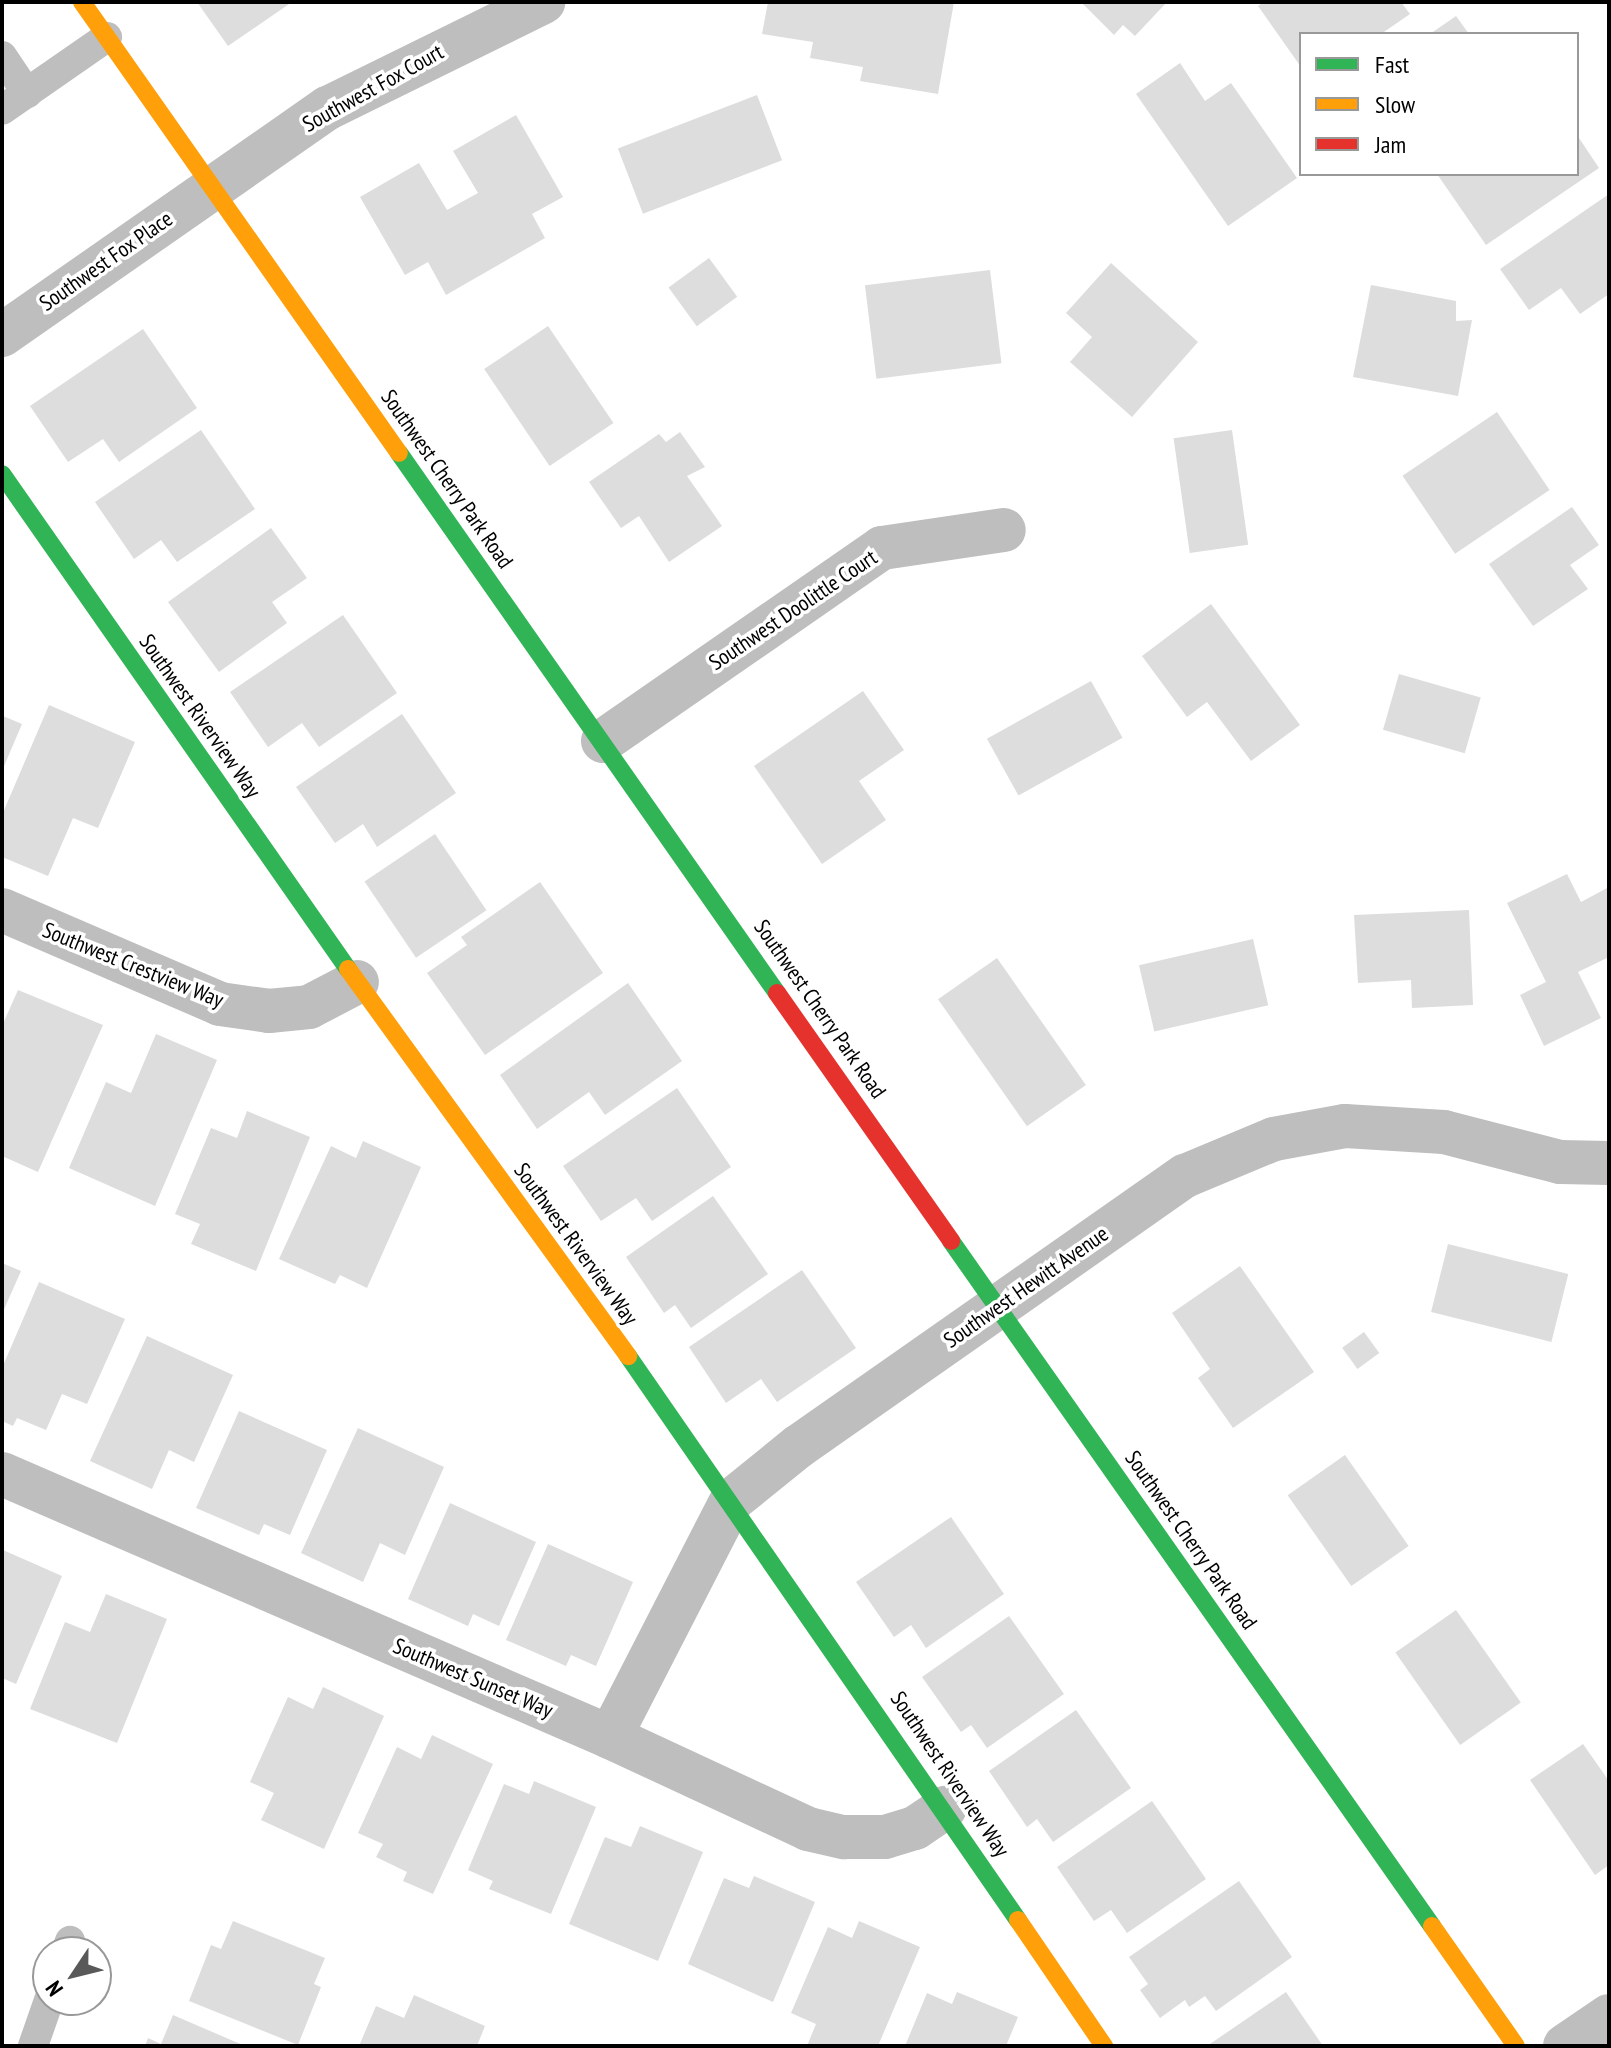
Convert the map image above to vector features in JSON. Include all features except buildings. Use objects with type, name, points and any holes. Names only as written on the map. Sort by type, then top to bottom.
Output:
[{"type":"street","name":"Southwest Cherry Park Road","points":[[82,2],[1516,2046]]},
{"type":"street","name":"Southwest Fox Court","points":[[210,187],[328,108],[543,2]]},
{"type":"street","name":"Southwest Fox Place","points":[[2,335],[210,187]]},
{"type":"street","name":"Southwest Riverview Way","points":[[2,474],[357,982],[732,1500],[945,1808],[1104,2046]]},
{"type":"street","name":"Southwest Doolittle Court","points":[[603,741],[882,548],[1004,530]]},
{"type":"street","name":"Southwest Crestview Way","points":[[2,910],[220,1004],[269,1011],[309,1007],[357,982]]},
{"type":"street","name":"Southwest Hewitt Avenue","points":[[610,1737],[732,1500],[799,1446],[1185,1176],[1274,1139],[1345,1126],[1393,1125],[1560,1162],[1609,1163]]},
{"type":"street","name":"Southwest Sunset Way","points":[[2,1474],[610,1737],[782,1819],[844,1837],[900,1832],[945,1808]]},
{"type":"street","points":[[1565,2046],[1609,2016]]},
{"type":"lane","points":[[2,110],[107,37]]},
{"type":"lane","points":[[2,56],[27,93]]},
{"type":"lane","points":[[33,2046],[43,2016]]},
{"type":"traffic: fast","points":[[399,453],[777,993]]},
{"type":"traffic: fast","points":[[2,474],[348,969]]},
{"type":"traffic: fast","points":[[951,1241],[1432,1926]]},
{"type":"traffic: fast","points":[[628,1356],[1018,1920]]},
{"type":"traffic: slow","points":[[82,2],[399,453]]},
{"type":"traffic: slow","points":[[348,969],[628,1356]]},
{"type":"traffic: slow","points":[[1018,1920],[1104,2046]]},
{"type":"traffic: slow","points":[[1432,1926],[1516,2046]]},
{"type":"traffic: jam","points":[[777,993],[951,1241]]}]
